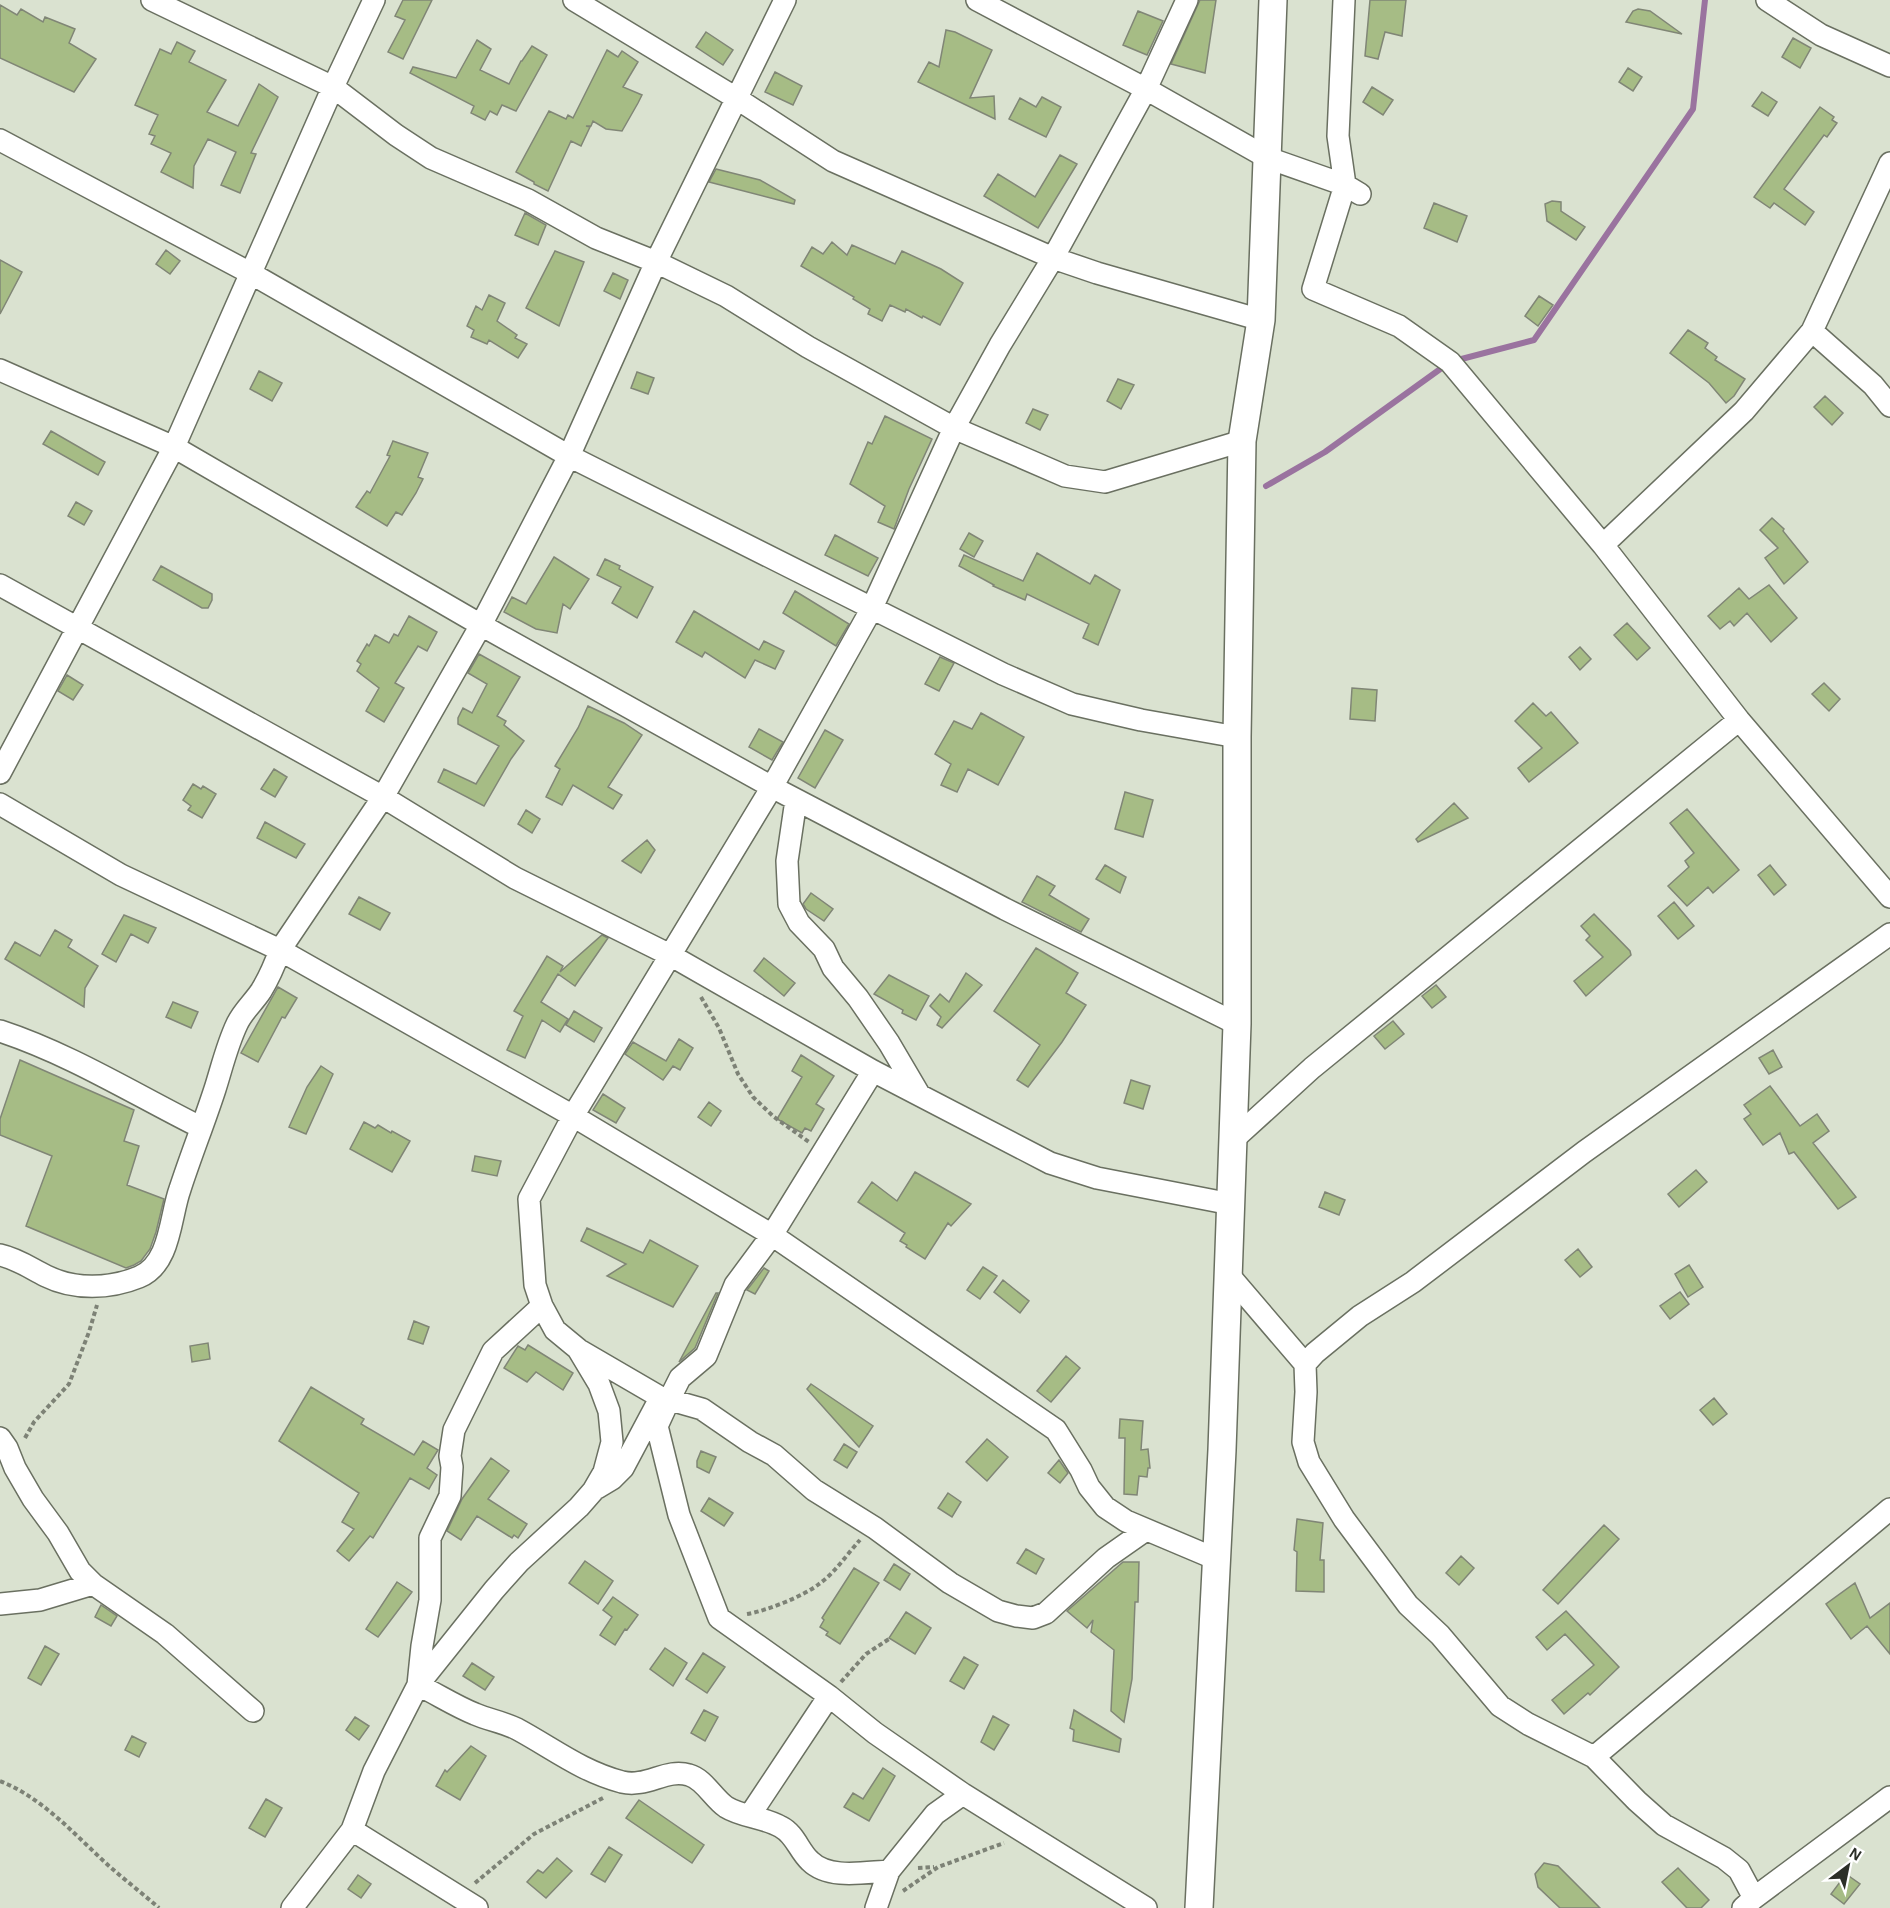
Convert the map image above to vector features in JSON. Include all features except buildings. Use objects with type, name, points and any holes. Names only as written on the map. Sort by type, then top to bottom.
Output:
[{"type":"main road","points":[[1199,1908],[1234,1139],[1242,441],[1262,320],[1273,0]]},
{"type":"street","points":[[152,0],[333,87],[396,135],[431,158],[528,200],[596,238],[656,262],[726,296],[808,347],[954,428],[1065,476],[1105,482],[1242,441]]},
{"type":"street","points":[[0,773],[174,447],[333,87],[374,0]]},
{"type":"street","points":[[574,0],[833,160],[1053,258],[1097,273],[1262,320]]},
{"type":"street","points":[[0,1256],[24,1263],[57,1281],[87,1286],[109,1286],[140,1276],[154,1267],[167,1240],[176,1198],[237,1024],[270,975],[280,950],[383,797],[481,625],[569,456],[656,262],[785,0]]},
{"type":"street","points":[[977,0],[1146,89],[1268,158],[1353,190]]},
{"type":"street","points":[[1146,1530],[1106,1558],[1046,1613],[1033,1618],[1016,1617],[998,1611],[950,1583],[875,1528],[814,1490],[774,1455],[750,1443],[702,1409],[664,1399],[578,1349],[555,1329],[542,1306],[535,1284],[529,1199],[573,1116],[772,788],[871,610],[954,428],[1000,345],[1053,258],[1146,89],[1187,0]]},
{"type":"street","points":[[1344,0],[1338,136],[1353,190],[1313,289],[1399,326],[1450,362],[1603,545],[1739,720],[1890,897]]},
{"type":"street","points":[[1767,0],[1821,35],[1890,66]]},
{"type":"street","points":[[0,140],[252,274],[569,456],[871,610],[1003,674],[1072,704],[1141,720],[1237,737]]},
{"type":"street","points":[[1603,545],[1744,411],[1812,331],[1890,163]]},
{"type":"street","points":[[1812,331],[1873,385],[1890,406]]},
{"type":"street","points":[[0,370],[174,447],[481,625],[772,788],[995,904],[1237,1024]]},
{"type":"street","points":[[0,585],[383,797],[515,878],[670,955],[873,1071],[1050,1163],[1069,1170],[1231,1204]]},
{"type":"street","points":[[1234,1139],[1312,1068],[1739,720]]},
{"type":"street","points":[[796,800],[787,861],[789,904],[799,923],[824,949],[833,968],[870,1016],[920,1095]]},
{"type":"street","points":[[0,804],[121,875],[280,950],[573,1116],[772,1235],[1056,1430],[1089,1487],[1105,1507],[1126,1521],[1216,1559]]},
{"type":"street","points":[[1305,1364],[1360,1316],[1413,1282],[1584,1152],[1890,934]]},
{"type":"street","points":[[0,1031],[25,1039],[72,1060],[200,1127]]},
{"type":"street","points":[[593,1491],[612,1479],[623,1468],[664,1399],[680,1378],[706,1356],[735,1285],[772,1235],[873,1071]]},
{"type":"street","points":[[1228,1274],[1305,1364],[1304,1442],[1309,1462],[1344,1519],[1408,1605],[1440,1635],[1500,1706],[1528,1724],[1594,1757],[1664,1825],[1724,1858],[1739,1869],[1749,1903],[1890,1797]]},
{"type":"street","points":[[418,1685],[430,1600],[430,1538],[450,1496],[452,1467],[450,1456],[454,1430],[493,1351],[542,1306]]},
{"type":"street","points":[[292,1908],[351,1830],[374,1771],[418,1685],[519,1562],[579,1507],[593,1491],[604,1472],[612,1442],[609,1411],[599,1384],[578,1349]]},
{"type":"street","points":[[664,1399],[657,1426],[679,1515],[719,1618],[829,1696],[874,1733],[963,1794],[1146,1908]]},
{"type":"street","points":[[0,1438],[15,1468],[80,1571],[93,1584],[165,1634],[253,1711]]},
{"type":"street","points":[[1594,1757],[1890,1509]]},
{"type":"street","points":[[0,1605],[40,1600],[93,1584]]},
{"type":"street","points":[[418,1685],[476,1715],[511,1726],[582,1768],[635,1784],[678,1773],[698,1779],[718,1801],[729,1809],[780,1826],[790,1832],[810,1861],[827,1870],[851,1873],[889,1871]]},
{"type":"street","points":[[750,1815],[829,1696]]},
{"type":"street","points":[[876,1908],[889,1871],[935,1814],[963,1794]]},
{"type":"street","points":[[351,1830],[477,1908]]},
{"type":"path","points":[[689,966],[697,988],[719,1029],[738,1074],[753,1097],[774,1117],[823,1152]]},
{"type":"path","points":[[15,1468],[25,1439],[34,1422],[69,1384],[96,1308],[109,1286]]},
{"type":"path","points":[[719,1618],[759,1612],[794,1599],[819,1585],[862,1538],[875,1528]]},
{"type":"path","points":[[829,1696],[866,1653],[890,1639]]},
{"type":"path","points":[[0,1780],[30,1796],[159,1908]]},
{"type":"path","points":[[458,1896],[534,1834],[587,1805],[635,1784]]},
{"type":"path","points":[[895,1897],[938,1867],[994,1845],[1034,1837]]},
{"type":"waterway","points":[[1266,486],[1325,452],[1450,362],[1534,340],[1693,109],[1705,0]]}]
